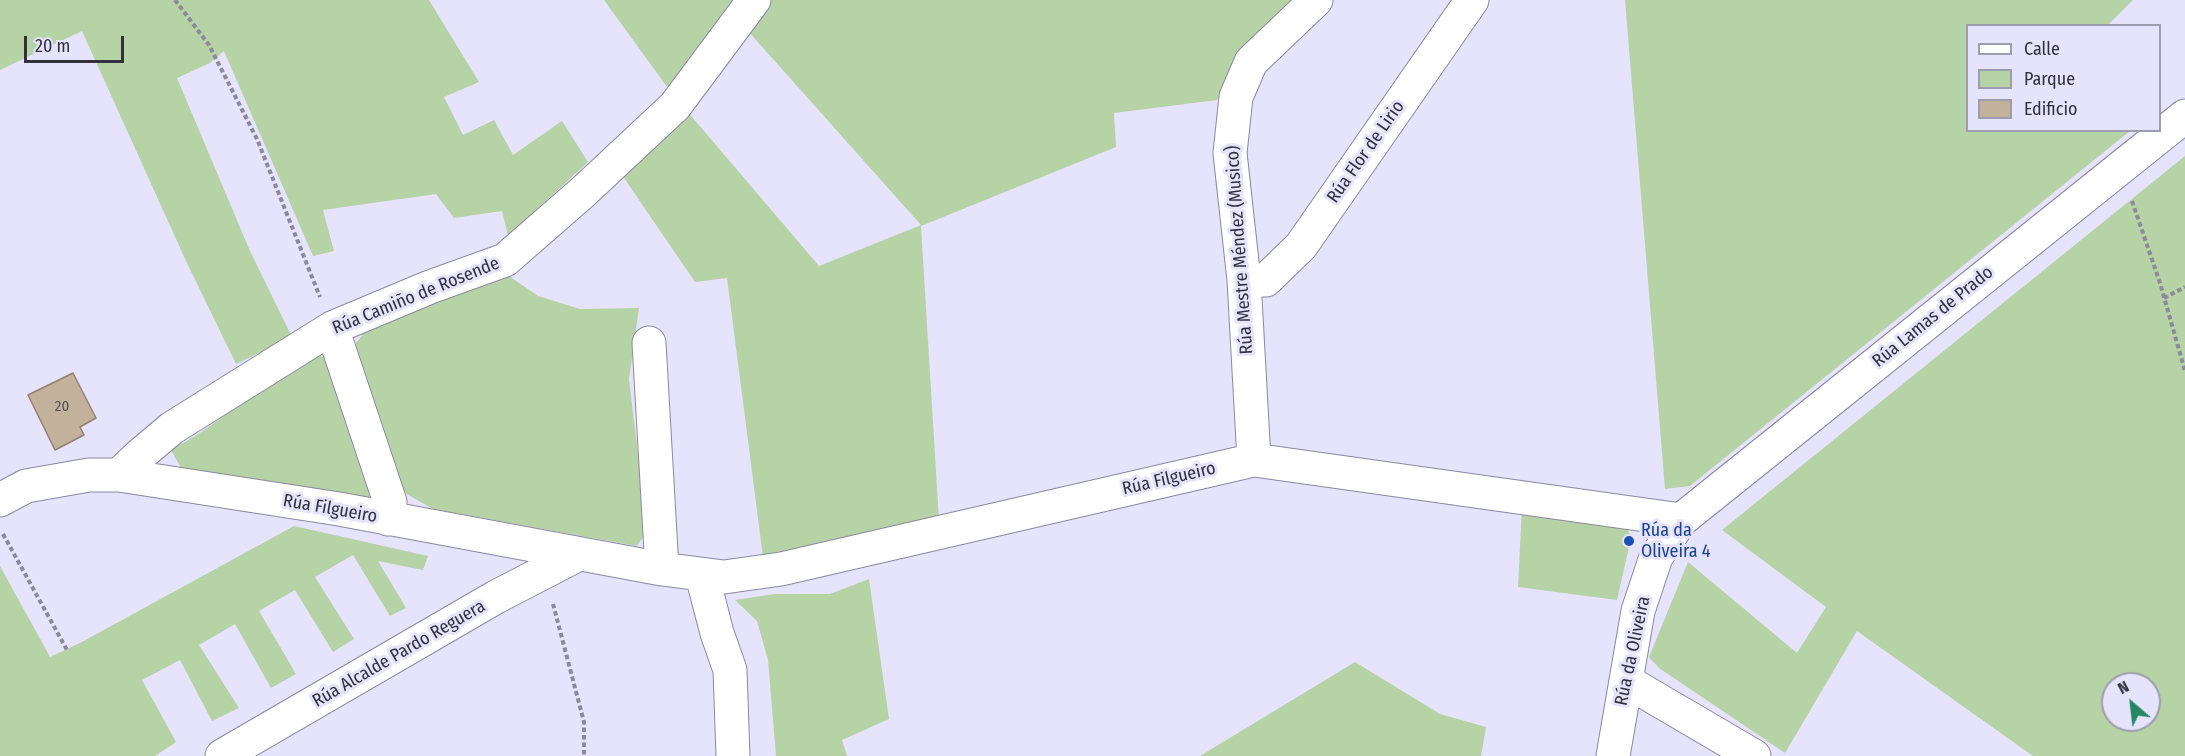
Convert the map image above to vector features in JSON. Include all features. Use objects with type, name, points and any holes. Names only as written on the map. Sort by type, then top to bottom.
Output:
[{"type":"street","name":"Rúa Camiño de Rosende","points":[[118,475],[172,428],[332,328],[430,287],[505,260],[583,192],[675,106],[754,0]]},
{"type":"street","name":"Rúa Mestre Méndez (Musico)","points":[[1254,460],[1244,280],[1230,153],[1236,97],[1251,62],[1316,0]]},
{"type":"street","name":"Rúa Flor de Lirio","points":[[1244,280],[1266,280],[1301,246],[1472,0]]},
{"type":"street","name":"Rúa Lamas de Prado","points":[[1681,520],[2185,116]]},
{"type":"street","points":[[332,328],[390,502],[388,519]]},
{"type":"street","points":[[649,343],[662,569]]},
{"type":"street","name":"Rúa Filgueiro","points":[[0,500],[26,486],[89,476],[118,475],[388,519],[577,555],[724,577],[781,569],[1254,460],[1681,520]]},
{"type":"street","name":"Rúa da Oliveira","points":[[1612,756],[1638,611],[1656,557],[1681,520]]},
{"type":"street","name":"Rúa Alcalde Pardo Reguera","points":[[222,756],[496,597],[577,555]]},
{"type":"street","points":[[702,575],[717,633],[730,670],[733,756]]},
{"type":"street","points":[[1626,681],[1754,756]]},
{"type":"path","points":[[175,0],[209,45],[257,140],[332,328]]},
{"type":"path","points":[[2121,166],[2185,371]]},
{"type":"path","points":[[2164,298],[2185,287]]},
{"type":"path","points":[[0,528],[67,650]]},
{"type":"path","points":[[552,601],[584,722],[584,756]]},
{"type":"green space","points":[[0,0],[429,0],[479,82],[444,97],[463,135],[494,120],[513,155],[562,121],[588,162],[508,236],[502,211],[454,218],[436,194],[323,210],[334,251],[313,256],[224,51],[210,63],[177,78],[250,251],[292,337],[236,364],[186,261],[82,31],[0,70]]},
{"type":"green space","points":[[604,0],[743,0],[670,91]]},
{"type":"green space","points":[[766,0],[1296,0],[1237,62],[1217,100],[1114,113],[1116,147],[921,226],[939,521],[763,557],[727,278],[695,282],[622,175],[687,111],[819,266],[921,225],[748,31]]},
{"type":"green space","points":[[1625,0],[2133,0],[2109,24],[1966,24],[1966,132],[2129,132],[1690,486],[1665,489]]},
{"type":"green space","points":[[2185,156],[2185,756],[2033,756],[1857,631],[1785,753],[1659,668],[1649,657],[1688,562],[1797,653],[1826,607],[1722,530]]},
{"type":"green space","points":[[509,276],[538,296],[580,309],[639,308],[629,379],[647,531],[637,546],[433,509],[403,492],[355,359],[356,343],[369,327]]},
{"type":"green space","points":[[314,352],[332,362],[377,495],[369,503],[182,470],[171,450],[197,435]]},
{"type":"green space","points":[[1522,508],[1626,525],[1631,538],[1617,600],[1518,587]]},
{"type":"green space","points":[[294,526],[428,556],[423,570],[378,561],[406,608],[390,616],[353,555],[315,577],[354,639],[333,652],[295,590],[259,611],[296,674],[271,688],[235,624],[199,645],[239,708],[212,721],[180,660],[142,680],[176,742],[155,756],[0,756],[0,566],[50,657],[80,643]]},
{"type":"green space","points":[[869,579],[889,719],[842,740],[847,756],[776,756],[768,660],[757,621],[735,600],[775,594],[830,594]]},
{"type":"green space","points":[[1355,662],[1440,714],[1486,727],[1481,756],[1200,756]]},
{"type":"building","points":[[73,373],[96,418],[80,427],[84,435],[55,450],[28,395]]},
{"type":"place","name":"Rúa da Oliveira 4","points":[[1629,541]]}]
